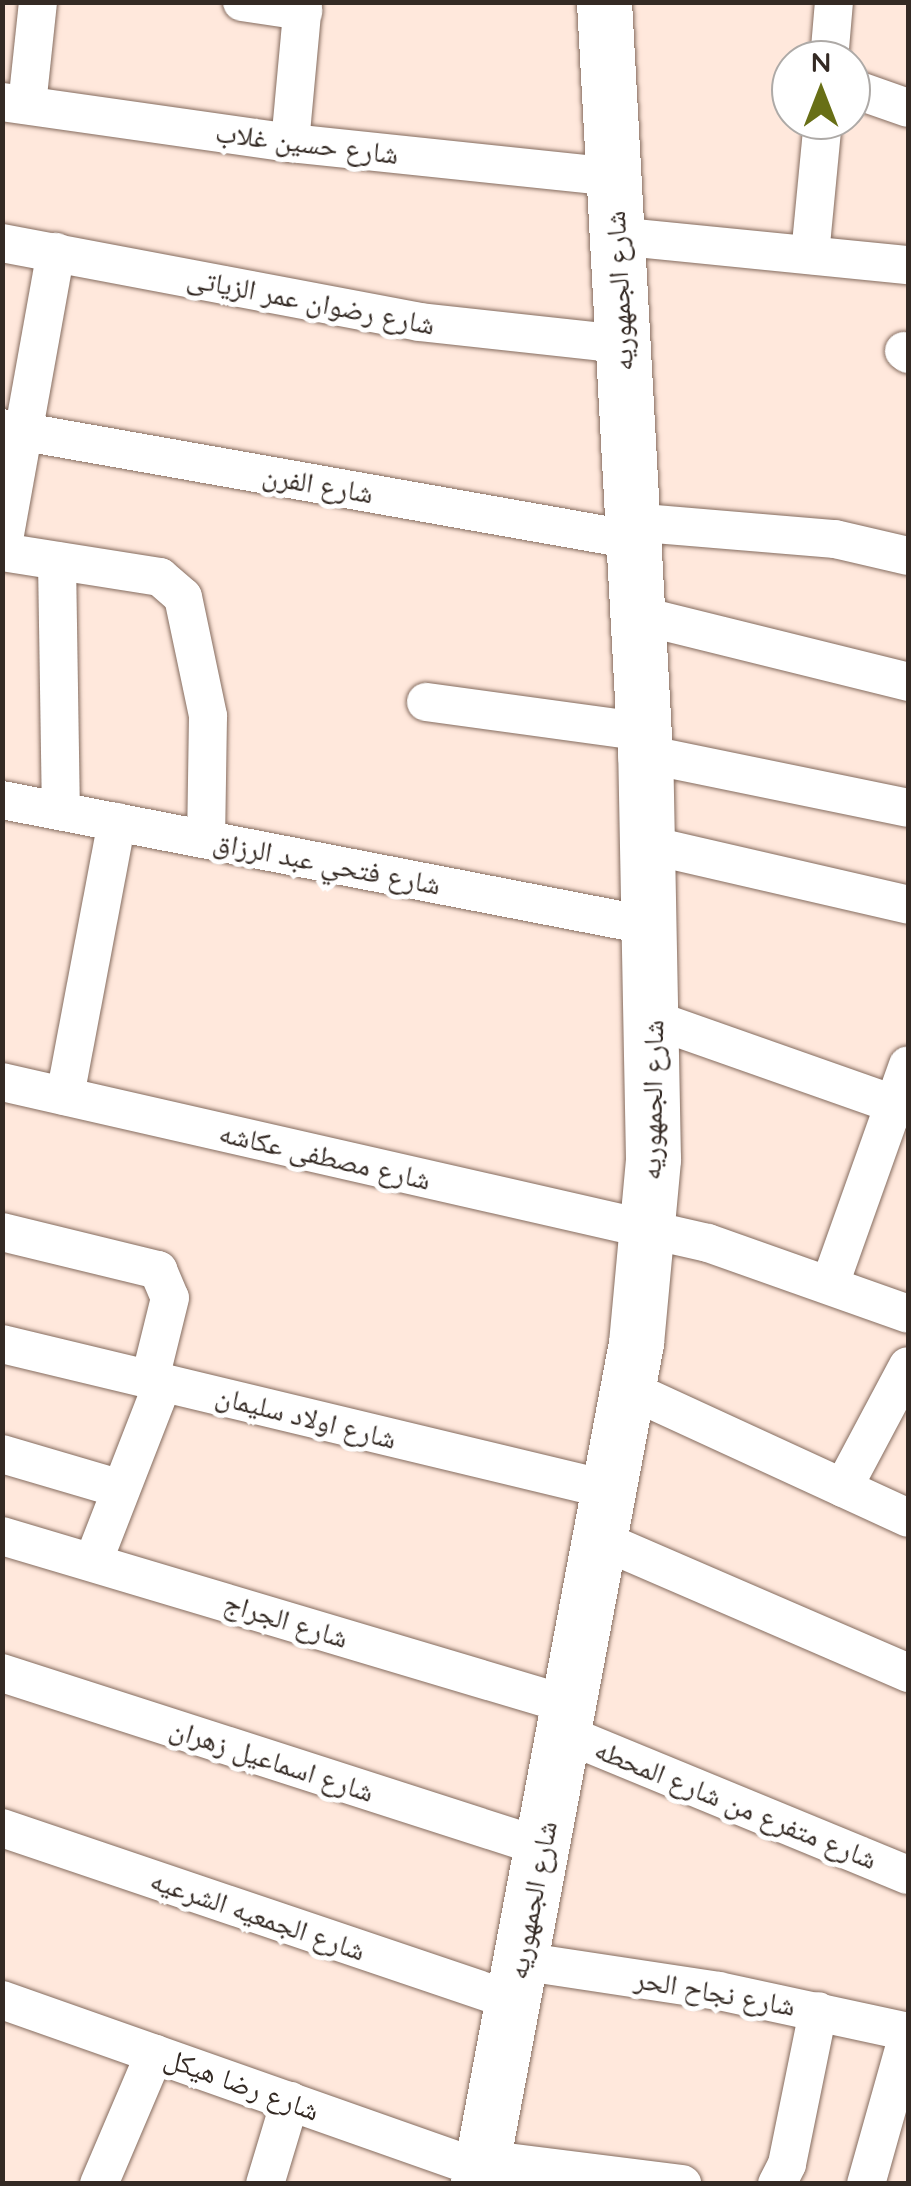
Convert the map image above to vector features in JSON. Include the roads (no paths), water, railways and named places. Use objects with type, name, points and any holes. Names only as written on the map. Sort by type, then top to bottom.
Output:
[{"type":"main road","name":"شارع الجمهوريه","points":[[480,2170],[628,1390],[648,1229],[655,1020],[638,615],[604,2]]},
{"type":"street","points":[[10,111],[38,2]]},
{"type":"street","points":[[242,2],[303,7],[290,143]]},
{"type":"street","points":[[831,40],[834,2]]},
{"type":"street","points":[[871,95],[908,108]]},
{"type":"street","name":"شارع حسين غلاب","points":[[10,111],[613,178]]},
{"type":"street","points":[[810,254],[821,140]]},
{"type":"street","points":[[616,236],[908,265]]},
{"type":"street","name":"شارع رضوان عمر الزياتى","points":[[2,243],[419,322],[622,344]]},
{"type":"street","points":[[56,252],[13,430],[2,552],[160,577],[182,597],[208,716],[206,839]]},
{"type":"street","name":"شارع الفرن","points":[[13,430],[632,532],[835,539],[908,556]]},
{"type":"street","points":[[57,561],[61,811]]},
{"type":"street","points":[[638,615],[908,682]]},
{"type":"street","points":[[426,702],[644,743],[908,808]]},
{"type":"street","name":"شارع فتحي عبد الرزاق","points":[[2,800],[651,926]]},
{"type":"street","points":[[65,1096],[117,822]]},
{"type":"street","points":[[648,845],[908,905]]},
{"type":"street","points":[[655,1020],[902,1107]]},
{"type":"street","points":[[830,1284],[902,1107],[908,1065]]},
{"type":"street","name":"شارع مصطفى عكاشه","points":[[2,1082],[648,1229],[830,1284],[908,1314]]},
{"type":"street","points":[[2,1232],[158,1270],[170,1298],[156,1381],[93,1562]]},
{"type":"street","name":"شارع اولاد سليمان","points":[[2,1344],[156,1381],[605,1515],[908,1673]]},
{"type":"street","points":[[843,1488],[908,1366]]},
{"type":"street","points":[[628,1390],[908,1518]]},
{"type":"street","points":[[2,1454],[121,1489]]},
{"type":"street","name":"شارع الجراج","points":[[2,1536],[93,1562],[566,1719]]},
{"type":"street","name":"شارع اسماعيل زهران","points":[[2,1674],[542,1847]]},
{"type":"street","name":"شارع متفرع من شارع المحطه","points":[[566,1719],[908,1875]]},
{"type":"street","name":"شارع الجمعيه الشرعيه","points":[[2,1828],[517,1981]]},
{"type":"street","name":"شارع نجاح الحر","points":[[517,1981],[818,2011],[908,2034]]},
{"type":"street","name":"شارع رضا هيكل","points":[[2,2000],[480,2170],[682,2184]]},
{"type":"street","points":[[778,2184],[787,2164],[818,2011]]},
{"type":"street","points":[[866,2184],[908,2034]]},
{"type":"street","points":[[99,2184],[155,2053]]},
{"type":"street","points":[[265,2184],[290,2101]]}]
